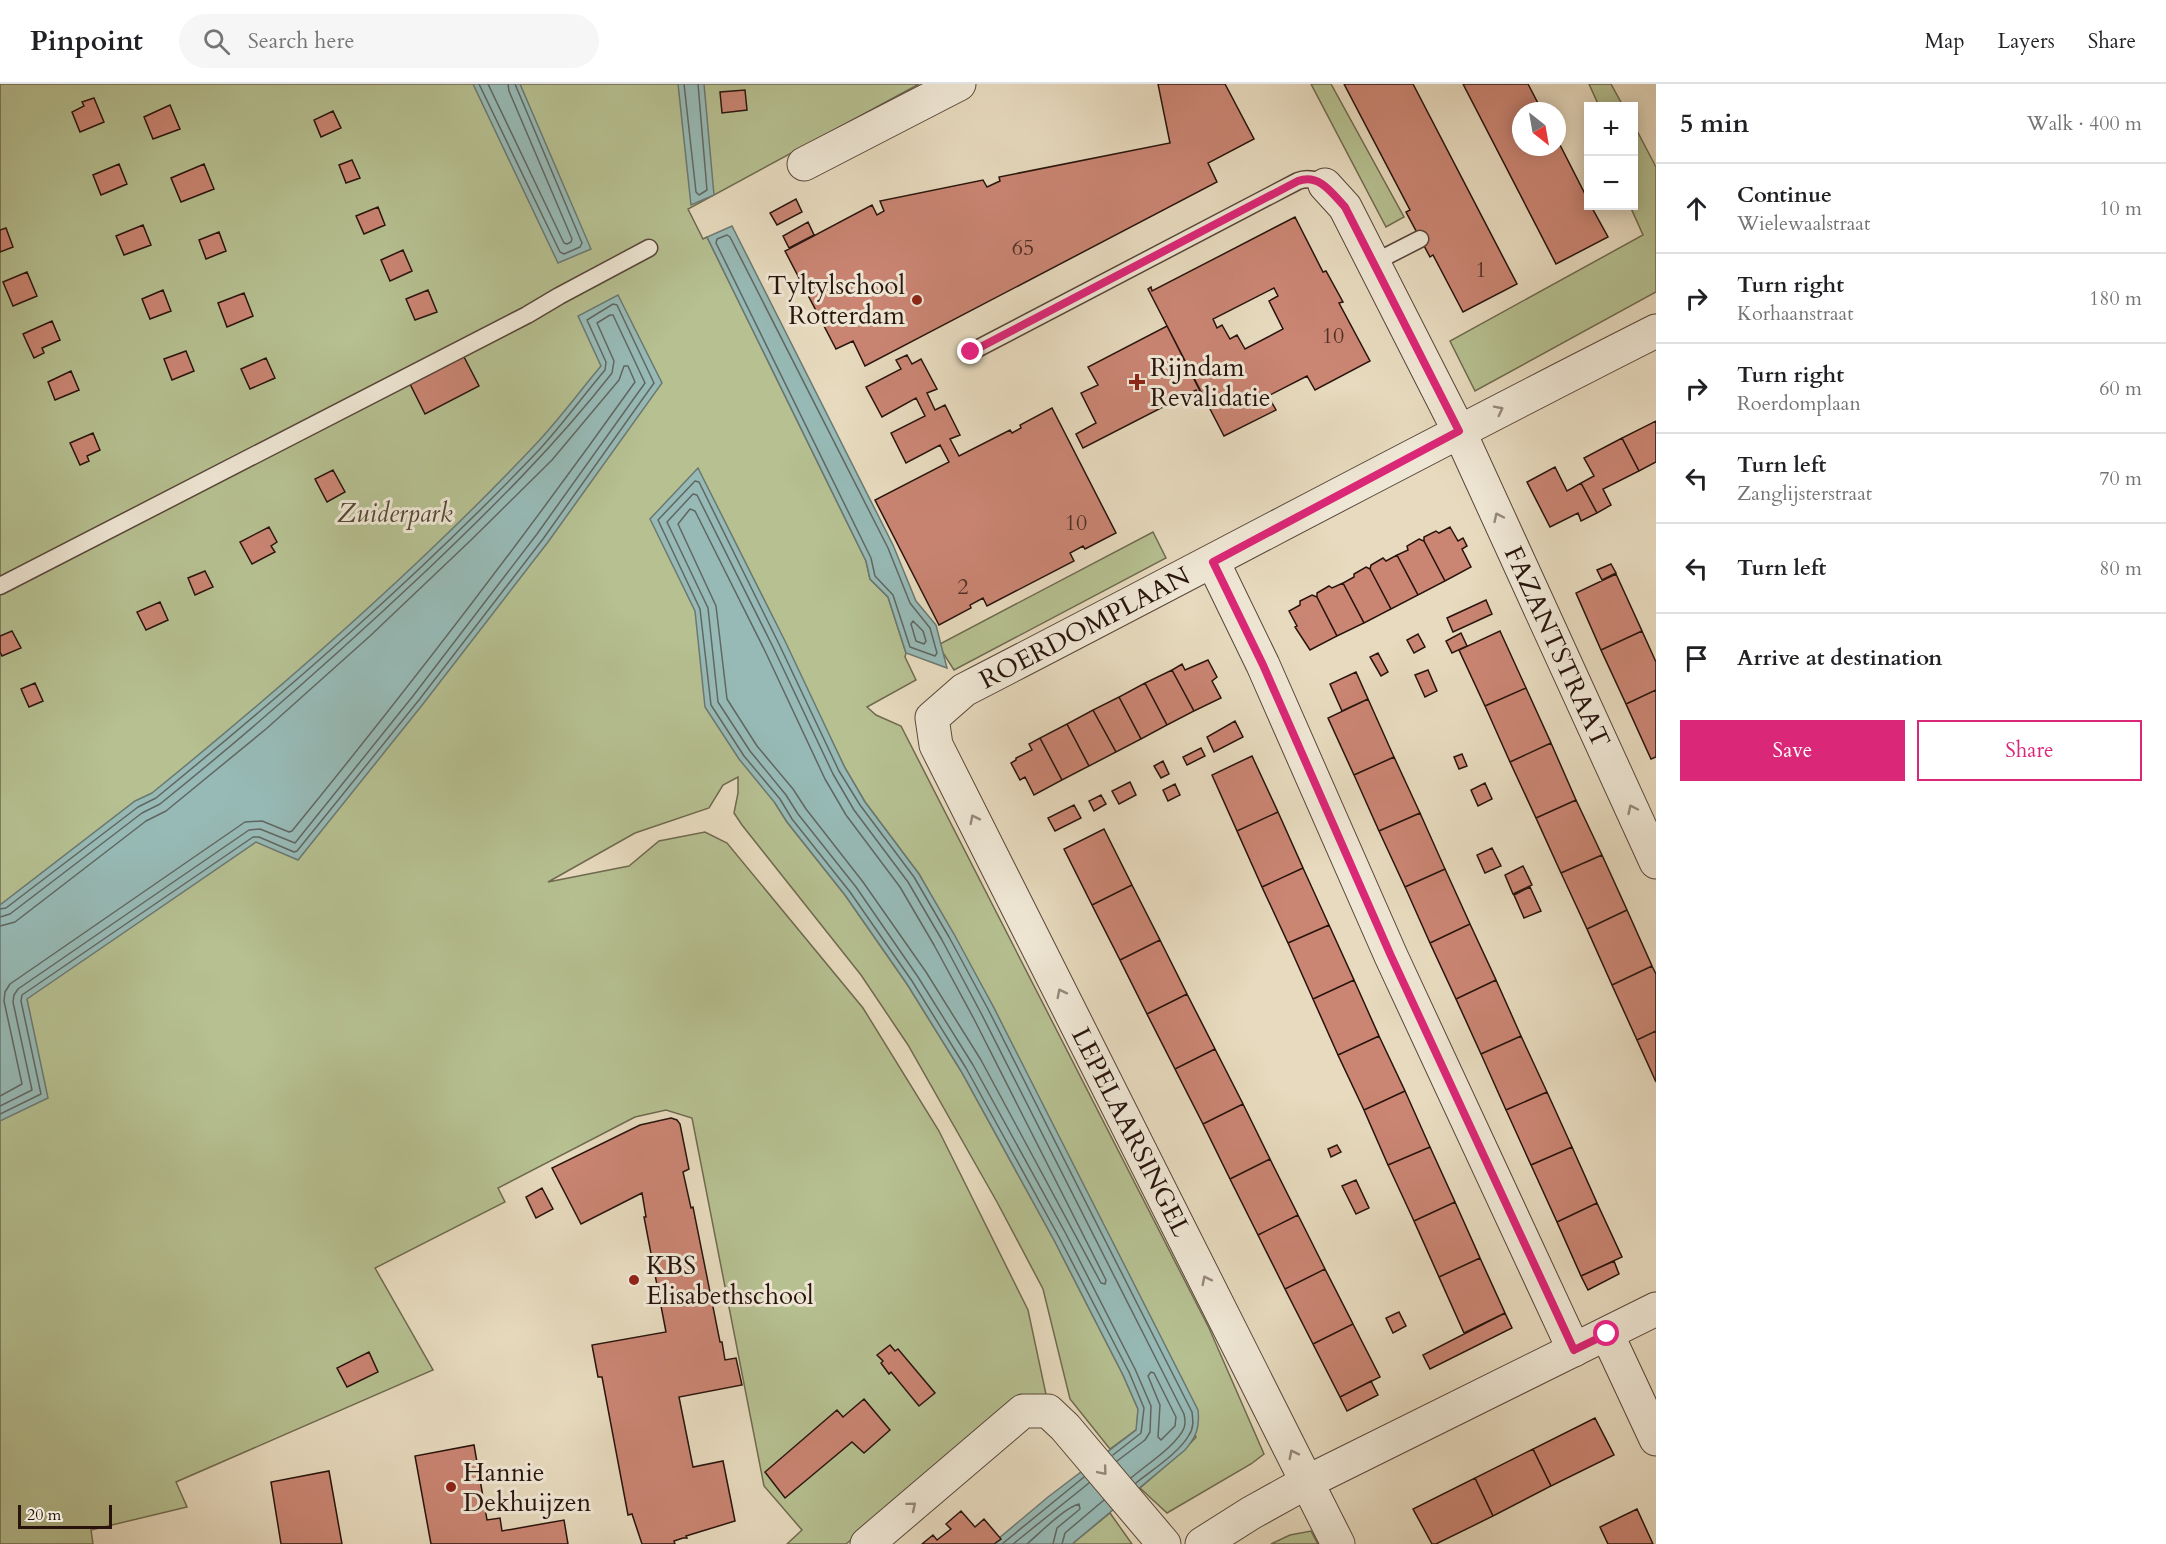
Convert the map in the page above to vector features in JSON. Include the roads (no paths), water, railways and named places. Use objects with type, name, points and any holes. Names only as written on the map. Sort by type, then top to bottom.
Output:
[{"type":"street","points":[[804,164],[959,84]]},
{"type":"street","name":"FAZANTSTRAAT","points":[[1325,185],[1345,207],[1459,431],[1656,862]]},
{"type":"street","name":"ROERDOMPLAAN","points":[[932,718],[964,690],[1213,562],[1459,431],[1656,331]]},
{"type":"street","points":[[1213,562],[1263,665],[1391,956],[1574,1350]]},
{"type":"street","name":"LEPELAARSINGEL","points":[[932,718],[936,745],[1338,1544]]},
{"type":"street","points":[[1202,1544],[1307,1482],[1656,1309]]},
{"type":"street","points":[[1607,1334],[1656,1439]]},
{"type":"street","points":[[867,1544],[1023,1412],[1048,1411],[1065,1427],[1164,1544]]},
{"type":"lane","points":[[971,352],[1304,178],[1314,179],[1325,185]]},
{"type":"lane","points":[[1373,263],[1420,239]]},
{"type":"lane","points":[[0,586],[527,315],[650,248]]},
{"type":"water","points":[[473,84],[520,84],[591,249],[558,263]]},
{"type":"water","points":[[678,84],[704,84],[714,195],[691,205]]},
{"type":"water","points":[[732,226],[893,545],[916,601],[936,625],[947,668],[906,653],[888,597],[870,579],[866,561],[707,237]]},
{"type":"water","points":[[618,295],[662,383],[548,542],[423,704],[298,860],[256,842],[27,999],[48,1098],[0,1121],[0,905],[135,801],[152,793],[202,752],[349,626],[444,537],[543,436],[601,366],[578,316]]},
{"type":"water","points":[[698,468],[785,641],[845,768],[865,802],[919,874],[954,934],[994,1008],[1198,1410],[1196,1432],[1185,1450],[1072,1544],[992,1544],[1048,1497],[1136,1430],[1138,1409],[1054,1240],[961,1071],[907,984],[845,895],[739,759],[705,707],[695,611],[650,519]]},
{"type":"place","name":"Tyltylschool Rotterdam","points":[[917,300]]},
{"type":"place","name":"Rijndam Revalidatie","points":[[1137,382]]},
{"type":"place","name":"KBS Elisabethschool","points":[[634,1280]]},
{"type":"place","name":"Hannie Dekhuijzen","points":[[451,1487]]},
{"type":"park label","name":"Zuiderpark","points":[[395,513]]}]
